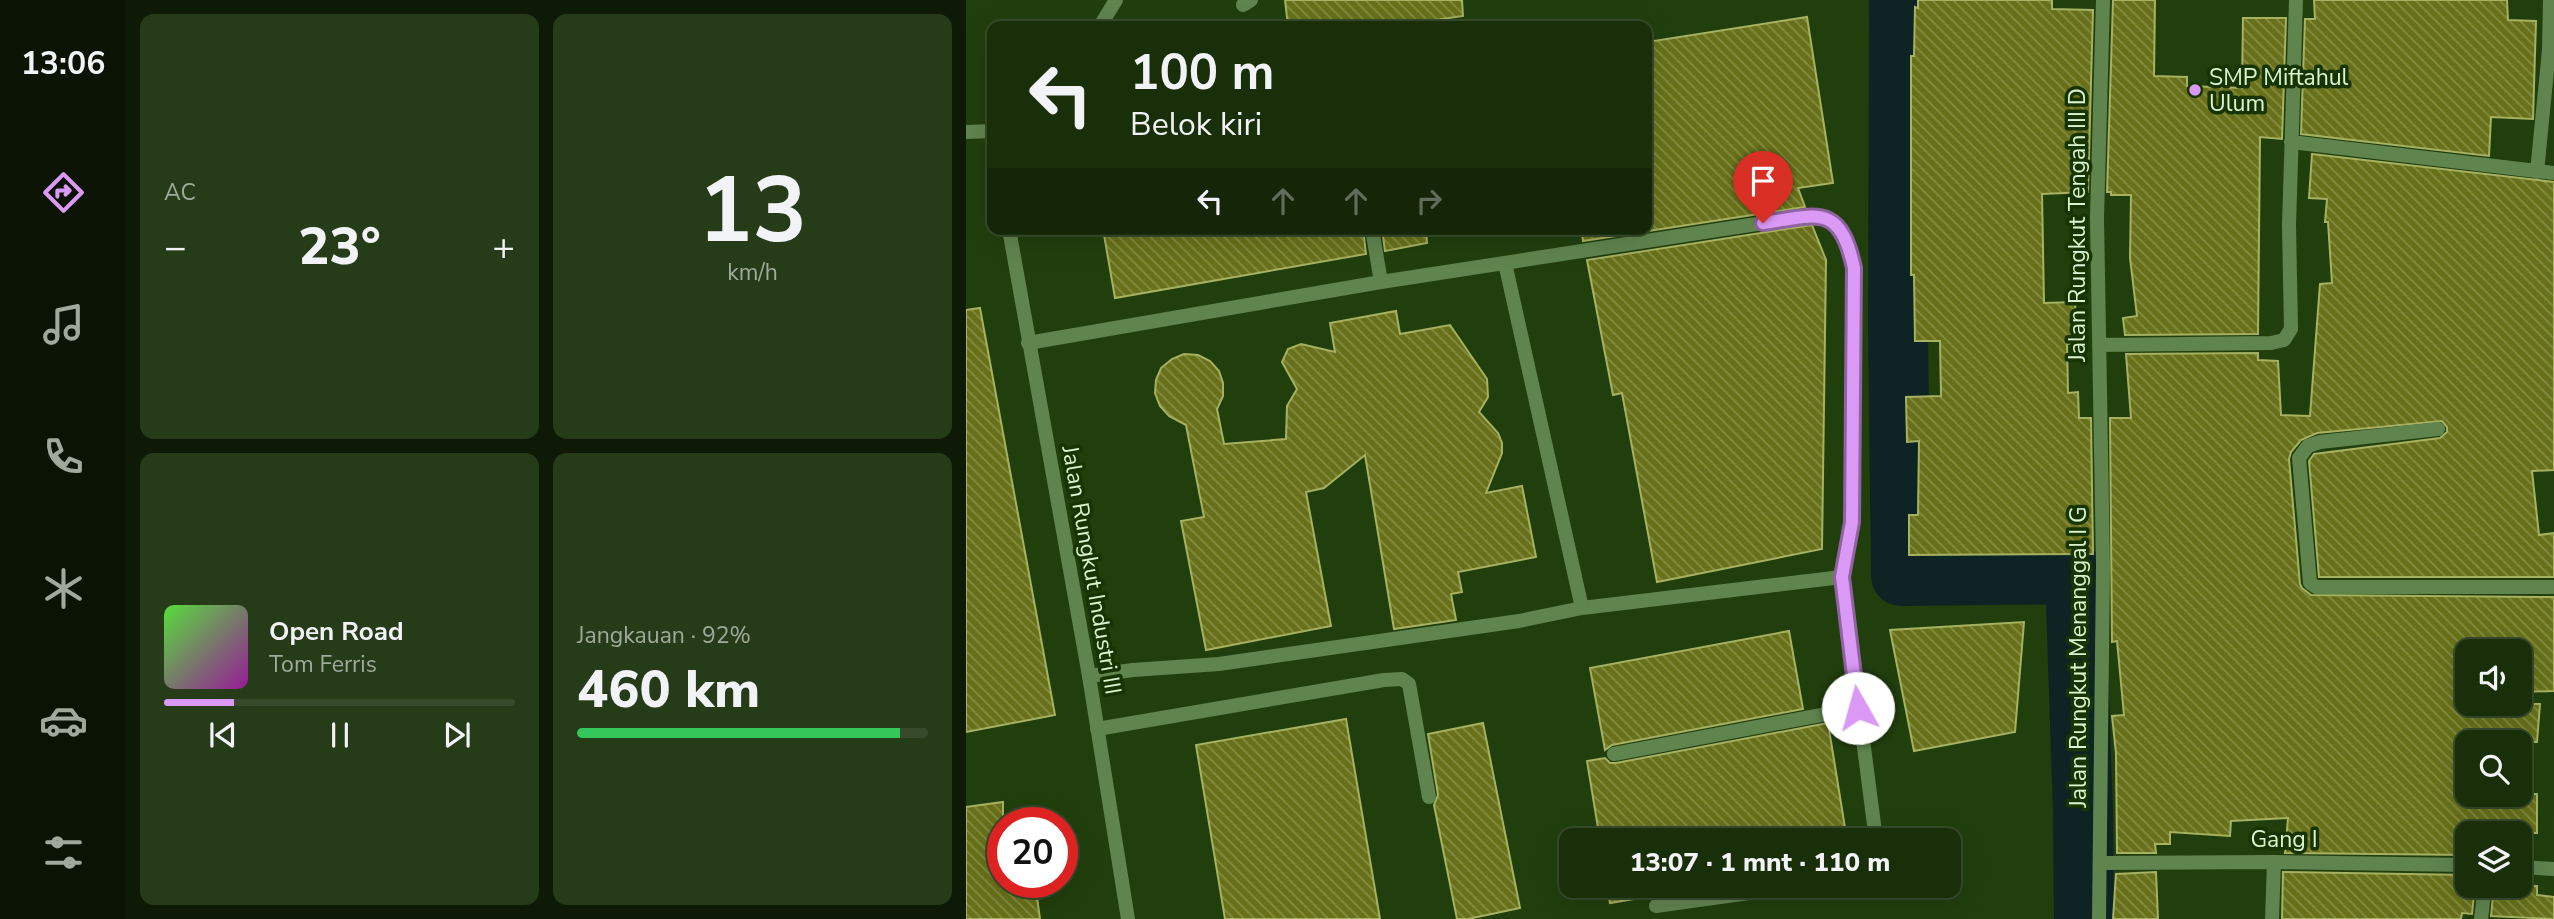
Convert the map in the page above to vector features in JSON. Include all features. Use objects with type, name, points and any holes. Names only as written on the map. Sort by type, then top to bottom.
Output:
[{"type":"street","points":[[1103,21],[1116,0]]},
{"type":"street","name":"Jalan Rungkut Tengah III D","points":[[2101,451],[2097,218],[2103,0]]},
{"type":"street","points":[[2099,345],[2271,343],[2284,340],[2291,329],[2289,225],[2296,0]]},
{"type":"street","points":[[2537,172],[2549,50],[2550,0]]},
{"type":"street","points":[[966,132],[987,132]]},
{"type":"street","points":[[2291,142],[2554,173]]},
{"type":"street","points":[[1028,343],[1381,282],[1815,215],[1835,223],[1843,231],[1854,268],[1852,522],[1842,577],[1874,828]]},
{"type":"street","name":"Jalan Rungkut Industri III","points":[[1010,235],[1089,676],[1128,919]]},
{"type":"street","points":[[1373,235],[1381,282]]},
{"type":"street","points":[[1505,263],[1582,608]]},
{"type":"street","points":[[2438,429],[2320,442],[2308,446],[2299,458],[2310,583],[2316,587],[2554,587]]},
{"type":"street","name":"Jalan Rungkut Menanggal I G","points":[[2099,919],[2101,451]]},
{"type":"street","points":[[1089,676],[1219,664],[1519,621],[1582,608],[1842,577]]},
{"type":"street","points":[[1097,729],[1402,679],[1409,684],[1429,797]]},
{"type":"street","points":[[1614,754],[1858,708]]},
{"type":"street","points":[[2272,919],[2274,862]]},
{"type":"street","name":"Gang I","points":[[2101,863],[2455,865]]},
{"type":"street","points":[[2532,868],[2554,869]]},
{"type":"street","points":[[1656,906],[1714,898]]},
{"type":"street","points":[[2482,919],[2484,898]]},
{"type":"building","points":[[1285,0],[1462,0],[1463,16],[1428,21],[1287,21]]},
{"type":"building","points":[[1918,0],[2052,0],[2052,9],[2093,10],[2088,192],[2042,194],[2044,303],[2075,302],[2077,342],[2067,344],[2068,393],[2078,392],[2079,418],[2091,418],[2093,554],[1909,555],[1909,515],[1918,515],[1919,441],[1907,442],[1906,397],[1941,396],[1940,341],[1915,341],[1914,275],[1911,275],[1911,56],[1914,56],[1915,7],[1918,8]]},
{"type":"building","points":[[2113,0],[2155,0],[2154,76],[2187,77],[2187,86],[2242,88],[2243,18],[2286,18],[2282,139],[2260,137],[2258,334],[2125,335],[2123,318],[2137,316],[2130,258],[2131,195],[2111,195],[2111,192],[2107,192]]},
{"type":"building","points":[[2314,0],[2507,0],[2508,20],[2536,21],[2533,119],[2491,117],[2489,156],[2301,134],[2305,19],[2315,19]]},
{"type":"building","points":[[1807,17],[1833,183],[1798,188],[1805,207],[1652,230],[1652,41]]},
{"type":"building","points":[[2312,154],[2554,182],[2554,470],[2532,471],[2539,535],[2554,533],[2554,577],[2319,577],[2309,461],[2314,454],[2440,438],[2447,432],[2442,421],[2317,433],[2301,440],[2289,459],[2300,584],[2311,595],[2554,597],[2554,691],[2532,692],[2532,639],[2455,639],[2455,716],[2532,716],[2532,704],[2540,704],[2537,742],[2532,742],[2532,730],[2455,730],[2455,807],[2532,807],[2532,794],[2537,794],[2537,833],[2532,833],[2532,821],[2455,821],[2455,855],[2285,853],[2288,818],[2231,821],[2230,836],[2170,832],[2170,844],[2155,844],[2156,853],[2117,853],[2116,753],[2112,716],[2124,715],[2117,641],[2112,642],[2110,418],[2131,418],[2126,354],[2258,353],[2258,360],[2278,361],[2281,415],[2310,416],[2320,284],[2332,283],[2328,222],[2325,222],[2327,199],[2309,198]]},
{"type":"building","points":[[1812,225],[1826,260],[1822,549],[1657,582],[1622,393],[1613,395],[1587,260]]},
{"type":"building","points":[[1104,235],[1364,235],[1366,254],[1115,298]]},
{"type":"building","points":[[1383,235],[1426,235],[1427,243],[1385,251]]},
{"type":"building","points":[[1582,235],[1622,235],[1583,241]]},
{"type":"building","points":[[980,308],[1055,715],[966,732],[966,310]]},
{"type":"building","points":[[1396,311],[1400,334],[1450,325],[1487,379],[1488,397],[1479,412],[1498,433],[1502,453],[1486,493],[1522,486],[1536,557],[1458,572],[1462,592],[1451,594],[1456,620],[1394,629],[1365,455],[1324,488],[1306,492],[1331,626],[1206,650],[1181,521],[1204,517],[1186,425],[1169,416],[1160,406],[1155,393],[1161,368],[1184,354],[1198,355],[1210,361],[1219,371],[1223,396],[1217,409],[1224,444],[1286,439],[1287,406],[1297,389],[1282,362],[1288,349],[1301,344],[1335,352],[1330,323]]},
{"type":"building","points":[[2024,622],[2015,732],[1914,751],[1890,630]]},
{"type":"building","points":[[1789,631],[1803,709],[1612,745],[1605,750],[1590,668]]},
{"type":"building","points":[[1346,719],[1380,919],[1225,919],[1196,745]]},
{"type":"building","points":[[1483,723],[1520,908],[1457,919],[1434,805],[1438,795],[1428,734]]},
{"type":"building","points":[[1828,723],[1845,828],[1598,828],[1587,761],[1605,758],[1610,763]]},
{"type":"building","points":[[1003,802],[1003,807],[987,807],[987,898],[1037,898],[1040,919],[966,919],[966,807]]},
{"type":"building","points":[[2156,872],[2158,919],[2113,919],[2116,874]]},
{"type":"building","points":[[2283,872],[2455,875],[2455,898],[2474,898],[2472,914],[2462,913],[2461,919],[2282,919]]},
{"type":"building","points":[[2532,886],[2537,886],[2537,895],[2554,897],[2554,919],[2491,916],[2493,898],[2532,898]]},
{"type":"building","points":[[1609,898],[1639,898],[1610,903]]},
{"type":"waterway","points":[[1899,0],[1898,328],[1901,576],[2075,574],[2084,919]]},
{"type":"place","name":"SMP Miftahul Ulum","points":[[2195,90]]},
{"type":"route","points":[[1763,223],[1815,215],[1825,217],[1843,231],[1854,268],[1852,522],[1842,577],[1858,708]]}]
